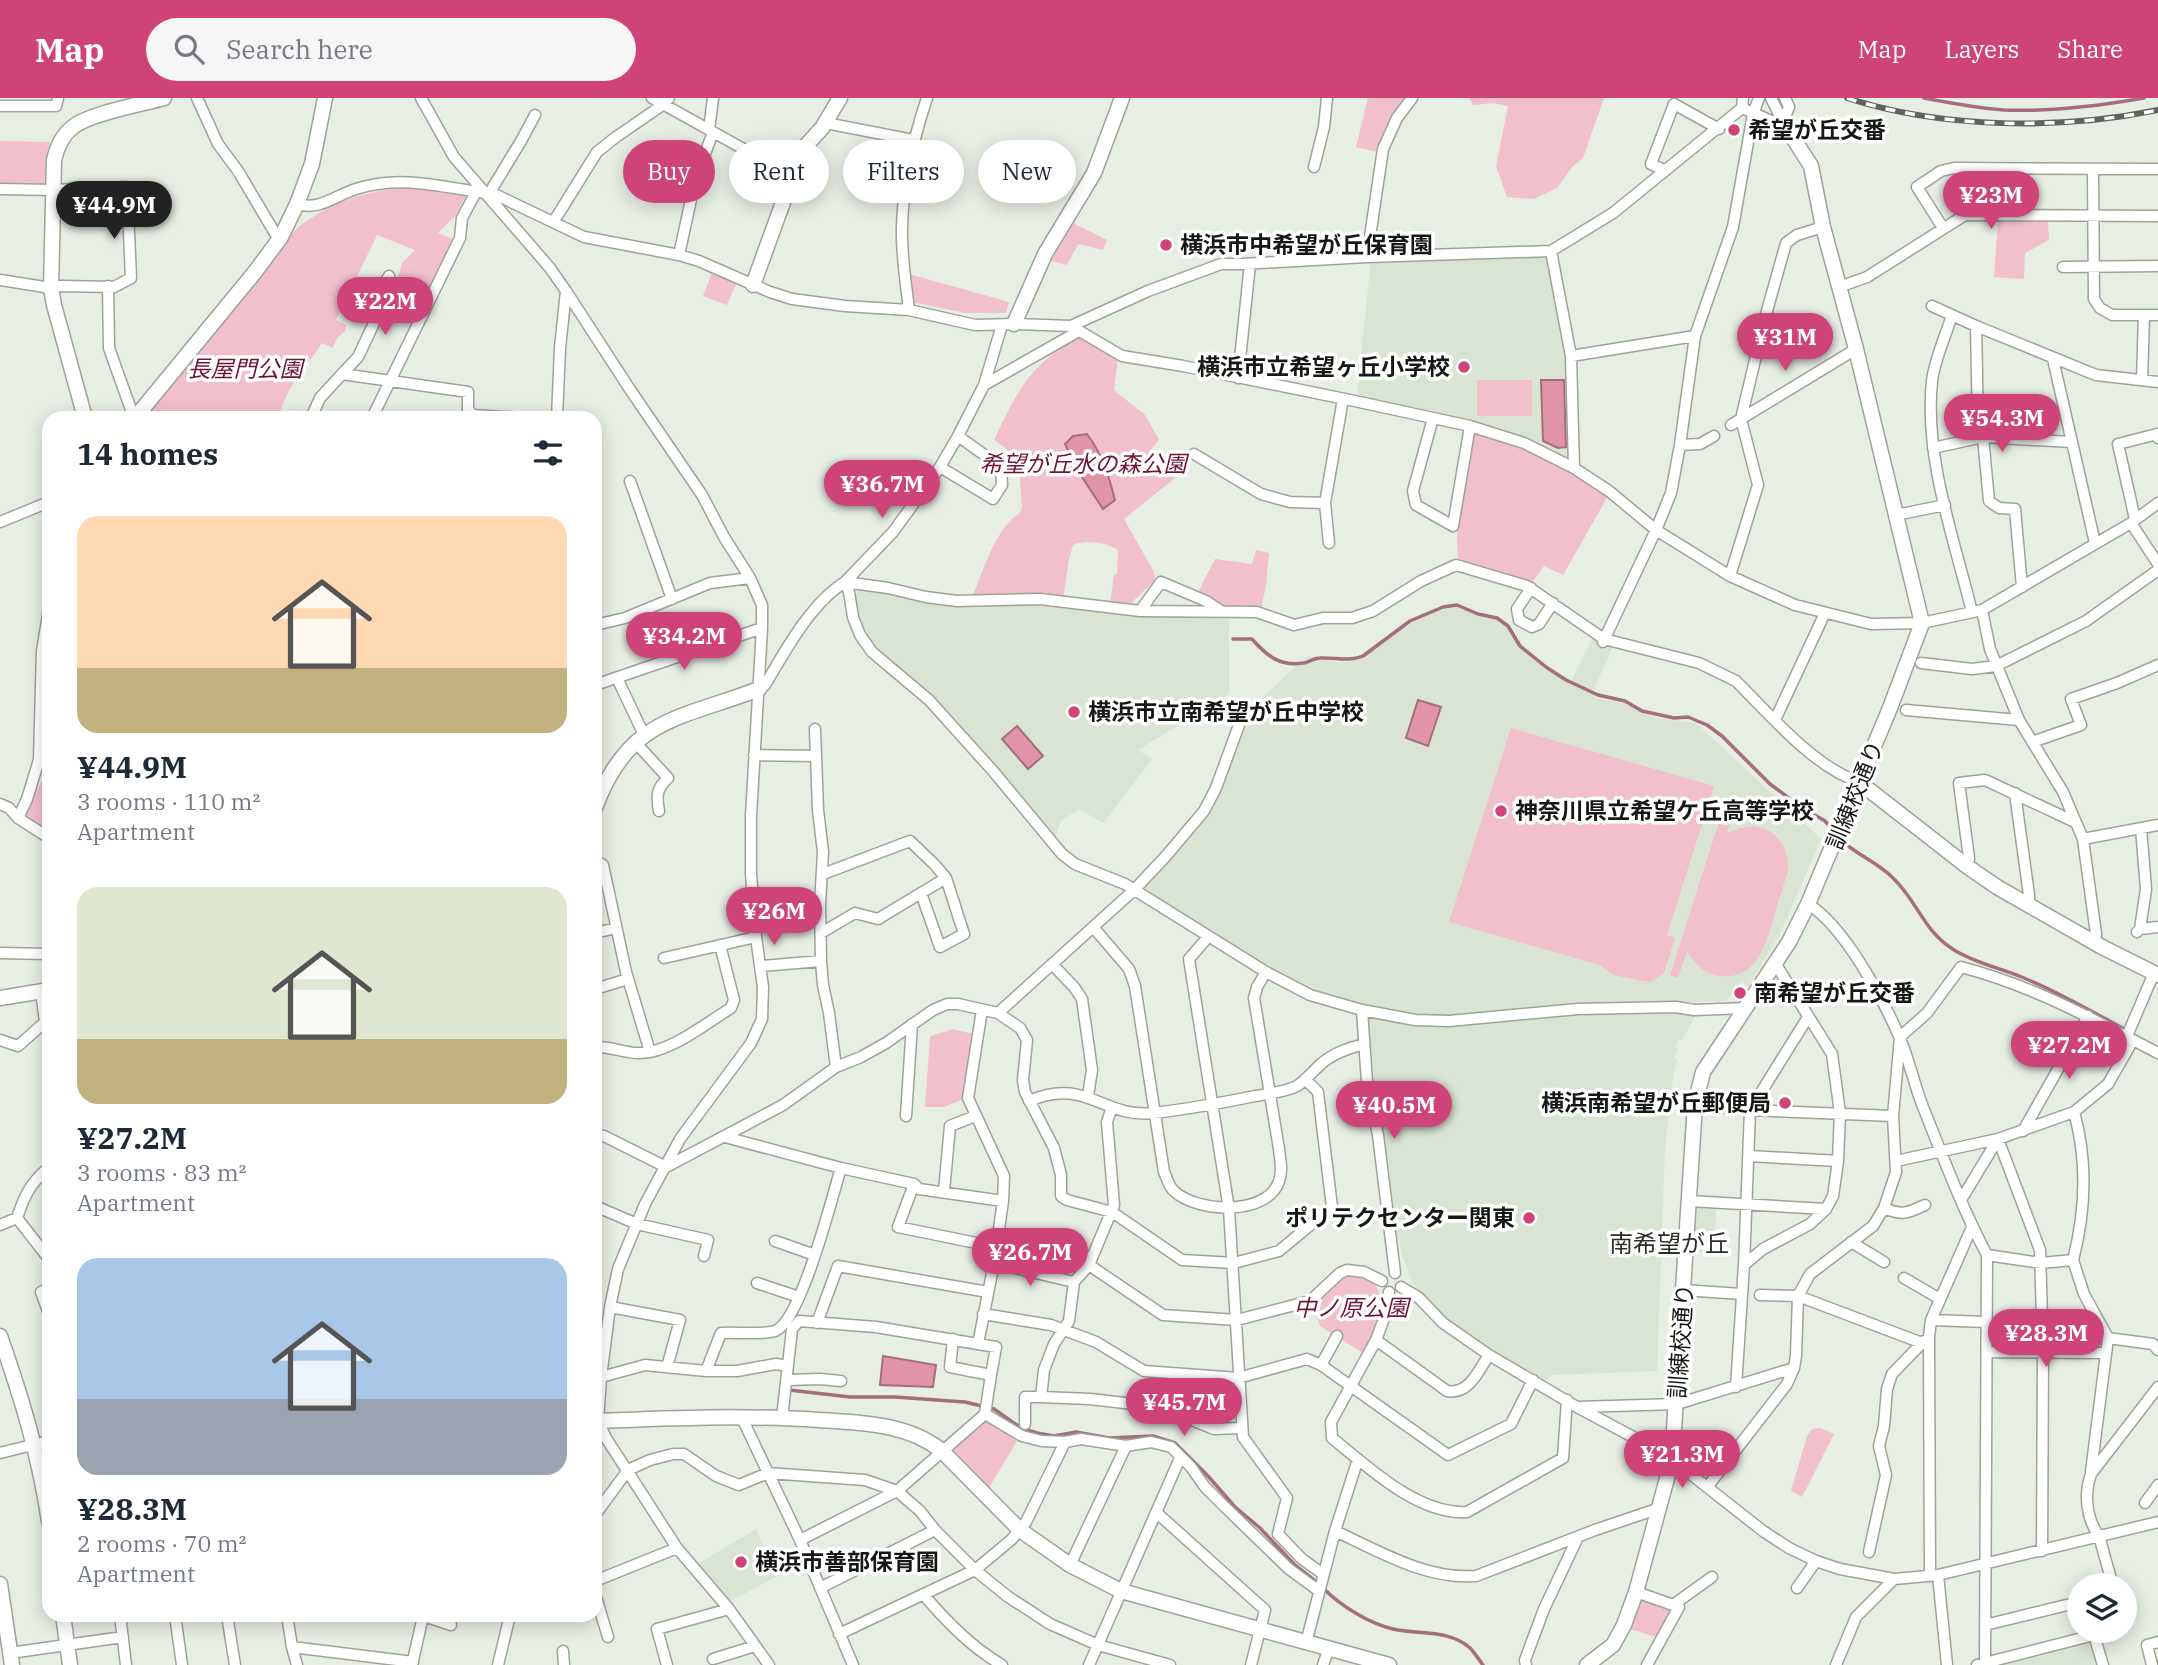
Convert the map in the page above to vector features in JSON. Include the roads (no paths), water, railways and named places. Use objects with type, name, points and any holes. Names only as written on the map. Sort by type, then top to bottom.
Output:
[{"type":"street","points":[[0,106],[56,106],[58,98]]},
{"type":"street","points":[[83,411],[51,288],[53,190],[57,149],[63,137],[85,120],[164,98]]},
{"type":"street","points":[[197,98],[218,144],[238,171],[279,240]]},
{"type":"street","points":[[140,411],[279,240],[298,204],[312,164],[325,98]]},
{"type":"street","points":[[421,98],[454,157],[550,268],[566,291],[702,495],[750,578],[762,605],[751,874],[764,1002],[762,1019],[757,1033],[691,1123],[637,1224],[618,1269],[602,1351]]},
{"type":"street","points":[[652,98],[666,101],[729,141]]},
{"type":"street","points":[[679,255],[695,181],[711,131],[713,98]]},
{"type":"street","points":[[811,140],[826,123],[840,98]]},
{"type":"street","points":[[826,123],[914,140],[927,98]]},
{"type":"street","points":[[602,792],[610,773],[640,739],[678,715],[765,685],[810,616],[893,532],[958,436],[984,385],[1008,325],[1045,254],[1094,173],[1122,98]]},
{"type":"street","points":[[1314,167],[1324,127],[1327,98]]},
{"type":"street","points":[[1367,257],[1383,149],[1397,118],[1412,98]]},
{"type":"street","points":[[1604,640],[1657,530],[1671,493],[1695,336],[1732,228],[1753,114],[1759,98]]},
{"type":"street","points":[[1771,98],[1811,166],[1823,227],[1856,349],[1922,623]]},
{"type":"street","points":[[1783,122],[1789,107],[1785,98]]},
{"type":"street","points":[[554,221],[597,152],[666,101]]},
{"type":"street","points":[[984,385],[1129,299],[1221,264],[1550,251],[1613,213],[1719,129],[1740,101],[1753,114],[1776,123],[1783,122]]},
{"type":"street","points":[[1664,170],[1651,164],[1674,104],[1719,129]]},
{"type":"street","points":[[376,411],[460,238],[462,218],[522,141],[535,115]]},
{"type":"street","points":[[1943,228],[1917,187],[1941,171],[1954,168],[2158,170]]},
{"type":"street","points":[[2094,170],[2094,299],[2112,315],[2158,315]]},
{"type":"street","points":[[298,204],[318,206],[345,193],[382,182],[411,181],[484,192],[554,221],[584,237],[679,255],[792,299],[909,310],[975,326],[1075,329],[1122,356],[1183,366],[1470,426],[1524,443],[1574,468],[1609,491],[1657,530],[1730,576],[1795,606],[1871,624],[1922,623],[1977,611],[2133,521],[2158,503]]},
{"type":"street","points":[[0,189],[127,187],[131,278],[114,287],[51,288],[0,280]]},
{"type":"street","points":[[753,285],[782,203]]},
{"type":"street","points":[[904,203],[902,251],[909,310]]},
{"type":"street","points":[[1839,287],[1867,277],[1965,215],[2158,216]]},
{"type":"street","points":[[1730,576],[1758,485],[1736,422],[1786,243],[1797,235],[1823,227]]},
{"type":"street","points":[[1550,251],[1571,356],[1574,468]]},
{"type":"street","points":[[1238,378],[1250,264]]},
{"type":"street","points":[[2063,267],[2158,266]]},
{"type":"street","points":[[314,411],[320,398],[358,357],[383,304],[383,286],[389,276]]},
{"type":"street","points":[[108,286],[109,348],[132,411]]},
{"type":"street","points":[[557,411],[566,291]]},
{"type":"street","points":[[1932,306],[2096,375],[2158,382]]},
{"type":"street","points":[[1952,315],[1932,379],[1930,430],[1945,505],[1996,666],[2019,720],[2063,792],[2083,839],[2095,943]]},
{"type":"street","points":[[2143,380],[2144,315]]},
{"type":"street","points":[[1976,326],[1978,425],[1983,437],[1989,501],[1999,508],[2015,509],[2022,587]]},
{"type":"street","points":[[1571,356],[1695,336]]},
{"type":"street","points":[[1736,422],[1856,349]]},
{"type":"street","points":[[2053,359],[2095,543]]},
{"type":"street","points":[[342,374],[468,392],[469,411]]},
{"type":"street","points":[[1329,543],[1325,503],[1343,399]]},
{"type":"street","points":[[1433,418],[1413,491],[1416,505],[1453,526],[1470,426]]},
{"type":"street","points":[[2158,438],[2157,434],[2118,444],[2133,521],[2158,564]]},
{"type":"street","points":[[938,469],[993,499],[1002,485],[1001,467],[958,436]]},
{"type":"street","points":[[1680,445],[1700,444],[1714,436]]},
{"type":"street","points":[[1933,448],[1983,437],[2071,442]]},
{"type":"street","points":[[1194,454],[1261,494],[1290,502],[1325,503]]},
{"type":"street","points":[[630,481],[672,599]]},
{"type":"street","points":[[0,522],[42,505]]},
{"type":"street","points":[[1896,515],[1945,505]]},
{"type":"street","points":[[845,582],[957,601],[1040,599],[1140,611],[1257,612],[1294,625],[1323,618],[1352,618],[1373,611],[1421,581],[1456,565],[1510,579],[1531,588],[1604,640],[1699,663],[1728,676],[1790,737],[1858,782],[1968,867],[2095,943],[2156,974],[2108,1084],[2074,1112],[1998,1139],[1896,1161]]},
{"type":"street","points":[[1921,663],[1972,669],[1996,666],[2086,621],[2158,570]]},
{"type":"street","points":[[602,623],[625,618],[710,583],[750,578]]},
{"type":"street","points":[[845,582],[853,617],[860,635],[872,652],[929,700],[1062,854],[1075,864],[1125,884],[1266,972],[1310,995],[1362,1010],[1415,1020],[1449,1021],[1578,1009],[1747,1008]]},
{"type":"street","points":[[1140,611],[1161,582],[1206,601],[1222,612]]},
{"type":"street","points":[[1531,588],[1517,609],[1519,620],[1532,627],[1539,624],[1553,603]]},
{"type":"street","points":[[1775,720],[1825,613]]},
{"type":"street","name":"訓練校通り","points":[[1587,1665],[1607,1650],[1619,1635],[1636,1592],[1672,1460],[1695,1104],[1703,1072],[1747,1008],[1808,904],[1829,859],[1922,623]]},
{"type":"street","points":[[602,683],[762,628]]},
{"type":"street","points":[[2032,742],[2081,725],[2071,699],[2158,665]]},
{"type":"street","points":[[18,818],[40,760],[42,669]]},
{"type":"street","points":[[617,678],[640,739],[668,778],[659,787],[659,811]]},
{"type":"street","points":[[1906,710],[2019,720]]},
{"type":"street","points":[[998,1013],[1134,890],[1204,811],[1216,788],[1239,725]]},
{"type":"street","points":[[815,729],[823,874],[820,904],[821,961],[836,1067]]},
{"type":"street","points":[[754,755],[816,756]]},
{"type":"street","points":[[1968,867],[1959,783],[1985,780],[2075,822]]},
{"type":"street","points":[[2015,793],[2029,905]]},
{"type":"street","points":[[0,804],[42,833]]},
{"type":"street","points":[[2083,839],[2158,825]]},
{"type":"street","points":[[2141,828],[2146,889],[2138,930],[2158,927]]},
{"type":"street","points":[[823,874],[910,841],[946,878],[964,934],[940,947],[921,893]]},
{"type":"street","points":[[602,864],[628,979],[650,1052]]},
{"type":"street","points":[[2144,872],[2158,870]]},
{"type":"street","points":[[821,933],[855,913],[878,919],[946,878]]},
{"type":"street","points":[[1808,904],[1833,926],[1866,974],[1900,1037],[1922,1106],[1972,1227],[1987,1255],[1985,1625],[1981,1664],[2094,1635],[2103,1665]]},
{"type":"street","points":[[602,931],[616,928]]},
{"type":"street","points":[[1093,928],[1129,969],[1135,986],[1164,1172],[1172,1190],[1187,1200],[1206,1207],[1229,1209],[1261,1200],[1272,1193],[1279,1182],[1281,1169],[1254,998],[1266,972]]},
{"type":"street","points":[[664,958],[756,937]]},
{"type":"street","points":[[1208,937],[1189,959],[1229,1209],[1241,1428],[1243,1437],[1287,1498],[1278,1534],[1302,1559],[1323,1574]]},
{"type":"street","points":[[602,1047],[638,1054],[650,1052],[675,1043],[731,1007],[734,1000],[720,945]]},
{"type":"street","points":[[0,953],[42,954]]},
{"type":"street","points":[[761,966],[821,961]]},
{"type":"street","points":[[1744,1265],[1763,1250],[1810,1224],[1826,1209],[1833,1196],[1838,1161],[1840,1113],[1832,1054],[1775,963]]},
{"type":"street","points":[[1052,964],[1082,999],[1092,1070],[1088,1096]]},
{"type":"street","points":[[1708,1486],[1787,1384],[1794,1368],[1798,1296],[1810,1274],[1873,1226],[1884,1208],[1896,1172],[1893,1116],[1900,1037],[1927,1013],[1961,967],[2001,978],[2088,1016],[2158,1053]]},
{"type":"street","points":[[602,987],[628,979]]},
{"type":"street","points":[[0,998],[42,991]]},
{"type":"street","points":[[666,1167],[783,1105],[836,1067],[886,1043],[933,1010],[947,1004],[958,1004],[998,1013],[1020,1028],[1027,1040],[1023,1080],[1025,1092],[1054,1147],[1061,1175],[1060,1196],[1112,1212],[1182,1260],[1234,1262],[1279,1251],[1332,1207],[1318,1092],[1305,1079]]},
{"type":"street","points":[[978,1344],[994,1262],[1004,1176],[968,1098],[982,1010]]},
{"type":"street","points":[[1362,1010],[1367,1082],[1378,1135],[1395,1273],[1400,1277],[1401,1287]]},
{"type":"street","points":[[2024,1131],[2088,1016]]},
{"type":"street","points":[[1735,1387],[1744,1265],[1750,1110],[1808,1017]]},
{"type":"street","points":[[906,1116],[912,1024]]},
{"type":"street","points":[[0,1040],[18,1046],[42,1025]]},
{"type":"street","points":[[1030,1101],[1046,1093],[1058,1092],[1088,1096],[1134,1114],[1212,1105],[1295,1087],[1329,1058],[1364,1044]]},
{"type":"street","points":[[1695,1104],[1750,1110],[1893,1116]]},
{"type":"street","points":[[1041,1397],[1044,1370],[1054,1344],[1069,1321],[1074,1282],[1091,1261],[1114,1205],[1107,1122],[1112,1107]]},
{"type":"street","points":[[2074,1112],[2082,1141],[2085,1184],[2080,1233],[2073,1260],[2084,1294],[2108,1338],[2091,1474],[2087,1485],[2088,1512],[2099,1536],[2109,1573]]},
{"type":"street","points":[[944,1191],[950,1126],[975,1116]]},
{"type":"street","points":[[602,1136],[666,1167]]},
{"type":"street","points":[[725,1137],[914,1184],[919,1189],[1003,1201]]},
{"type":"street","points":[[1961,1200],[1998,1139]]},
{"type":"street","points":[[1998,1139],[2040,1250],[2043,1353],[2042,1550]]},
{"type":"street","points":[[1749,1156],[1838,1161]]},
{"type":"street","points":[[706,1371],[721,1333],[776,1331],[784,1325],[799,1297],[815,1255],[841,1168]]},
{"type":"street","points":[[0,1225],[17,1218],[25,1194],[42,1174]]},
{"type":"street","points":[[914,1184],[898,1227],[996,1247]]},
{"type":"street","points":[[1689,1201],[1826,1209]]},
{"type":"street","points":[[1884,1208],[1909,1213],[1925,1205]]},
{"type":"street","points":[[602,1209],[637,1224],[708,1240],[704,1256]]},
{"type":"street","points":[[17,1218],[42,1250]]},
{"type":"street","points":[[1947,1665],[1934,1576],[1926,1340],[1931,1320],[1972,1227]]},
{"type":"street","points":[[775,1241],[815,1255]]},
{"type":"street","points":[[1851,1242],[1884,1262]]},
{"type":"street","points":[[1049,1246],[1091,1261],[1164,1315],[1237,1320],[1310,1301],[1340,1273],[1347,1270],[1364,1272],[1382,1281]]},
{"type":"street","points":[[1987,1255],[2041,1263],[2073,1260]]},
{"type":"street","points":[[994,1262],[1074,1282]]},
{"type":"street","points":[[817,1323],[838,1266],[988,1293]]},
{"type":"street","points":[[1395,1273],[1385,1275],[1383,1288],[1395,1293],[1401,1287]]},
{"type":"street","points":[[1904,1278],[1940,1299]]},
{"type":"street","points":[[757,1283],[799,1297]]},
{"type":"street","points":[[1401,1287],[1418,1297],[1443,1323],[1489,1354],[1577,1407],[1665,1454],[1763,1531],[1816,1561],[1864,1575],[1894,1579],[1934,1576],[2153,1521]]},
{"type":"street","points":[[1684,1290],[1741,1294]]},
{"type":"street","points":[[1389,1292],[1385,1316],[1376,1340],[1331,1422],[1331,1430],[1332,1438],[1408,1496],[1453,1513],[1467,1512],[1563,1458],[1567,1400]]},
{"type":"street","points":[[1760,1295],[1798,1296],[1926,1340]]},
{"type":"street","points":[[610,1307],[680,1320],[667,1367]]},
{"type":"street","points":[[983,1314],[1051,1325],[1096,1342],[1144,1371],[1238,1378],[1307,1359],[1321,1364],[1448,1455],[1511,1424],[1533,1380]]},
{"type":"street","points":[[1931,1320],[1986,1322]]},
{"type":"street","points":[[782,1418],[792,1329],[799,1321],[876,1327],[996,1348],[985,1414],[897,1491],[800,1540]]},
{"type":"street","points":[[0,1336],[23,1403],[42,1443],[0,1452]]},
{"type":"street","points":[[1321,1364],[1337,1336]]},
{"type":"street","points":[[2108,1338],[2153,1344],[2158,1350]]},
{"type":"street","points":[[953,1339],[950,1367],[991,1375]]},
{"type":"street","points":[[1376,1340],[1447,1391],[1456,1393],[1467,1388],[1489,1354]]},
{"type":"street","points":[[1864,1575],[1886,1475],[1879,1446],[1884,1426],[1887,1388],[1892,1374],[1926,1340]]},
{"type":"street","points":[[1987,1352],[2105,1353]]},
{"type":"street","points":[[602,1368],[645,1364],[706,1371],[737,1371],[776,1364],[788,1366]]},
{"type":"street","points":[[1577,1407],[1677,1404],[1794,1368]]},
{"type":"street","points":[[787,1380],[841,1381]]},
{"type":"street","points":[[2091,1474],[2158,1387]]},
{"type":"street","points":[[1025,1424],[1025,1397],[1041,1397],[1142,1405],[1175,1413],[1214,1429],[1241,1428]]},
{"type":"street","points":[[985,1414],[1022,1436],[1041,1441],[1065,1443],[1082,1439],[1126,1446],[1151,1442],[1171,1447],[1224,1506],[1289,1569],[1319,1591]]},
{"type":"street","points":[[602,1421],[741,1416],[872,1424],[901,1430],[930,1442],[942,1451],[1020,1530],[1070,1565],[1121,1591],[1389,1665]]},
{"type":"street","points":[[741,1416],[800,1540],[853,1665]]},
{"type":"street","points":[[602,1430],[677,1548],[729,1609],[769,1665]]},
{"type":"street","points":[[839,1634],[975,1570],[1011,1540],[1026,1522],[1065,1443]]},
{"type":"street","points":[[1070,1565],[1126,1446]]},
{"type":"street","points":[[602,1505],[628,1470],[673,1454],[684,1454],[716,1476],[738,1485],[768,1473],[865,1480],[897,1491],[920,1511],[975,1570],[1007,1596],[1049,1624],[1098,1645],[1170,1665]]},
{"type":"street","points":[[1090,1665],[1180,1458]]},
{"type":"street","points":[[1306,1643],[1335,1531],[1358,1459]]},
{"type":"street","points":[[2145,1503],[2158,1485]]},
{"type":"street","points":[[1335,1531],[1414,1567],[1461,1577],[1476,1576],[1578,1536],[1657,1510]]},
{"type":"street","points":[[1157,1513],[1265,1610],[1251,1665]]},
{"type":"street","points":[[820,1588],[935,1530]]},
{"type":"street","points":[[1526,1665],[1525,1660],[1544,1609],[1578,1536]]},
{"type":"street","points":[[602,1578],[677,1548]]},
{"type":"street","points":[[1797,1588],[1816,1561]]},
{"type":"street","points":[[1673,1605],[1712,1577]]},
{"type":"street","points":[[1836,1665],[1856,1617],[1894,1579]]},
{"type":"street","points":[[0,1584],[10,1662],[67,1645],[123,1637]]},
{"type":"street","points":[[1636,1592],[1679,1607],[1647,1665]]},
{"type":"street","points":[[923,1594],[982,1660],[1002,1665]]},
{"type":"street","points":[[1985,1625],[2067,1605]]},
{"type":"street","points":[[667,1665],[657,1629],[729,1609]]},
{"type":"street","points":[[602,1619],[607,1637]]},
{"type":"street","points":[[64,1622],[70,1665]]},
{"type":"street","points":[[121,1622],[126,1665]]},
{"type":"street","points":[[176,1622],[182,1665]]},
{"type":"street","points":[[229,1622],[235,1665]]},
{"type":"street","points":[[288,1622],[297,1665]]},
{"type":"street","points":[[292,1647],[412,1664],[421,1622]]},
{"type":"street","points":[[441,1622],[451,1625]]},
{"type":"street","points":[[498,1665],[508,1622]]},
{"type":"street","points":[[2152,1665],[2147,1645],[2158,1642]]},
{"type":"street","points":[[713,1659],[755,1646]]},
{"type":"street","points":[[1323,1665],[1329,1648]]},
{"type":"street","points":[[563,1651],[564,1665]]},
{"type":"waterway","points":[[1924,98],[2004,110],[2074,108],[2144,98]]},
{"type":"waterway","points":[[1233,639],[1252,639],[1281,662],[1295,664],[1320,658],[1352,659],[1363,656],[1410,621],[1443,607],[1457,605],[1497,618],[1508,626],[1520,646],[1566,680],[1598,695],[1625,701],[1642,711],[1674,718],[1688,717],[1707,725],[1722,736],[1770,784],[1825,821],[1833,830]]},
{"type":"waterway","points":[[1840,839],[1892,877],[1934,934],[1954,950],[2037,983],[2124,1029]]},
{"type":"waterway","points":[[789,1390],[850,1397],[965,1402],[994,1409],[1021,1428],[1037,1433],[1054,1436],[1076,1432],[1109,1438],[1153,1436],[1175,1443],[1235,1507],[1260,1528],[1294,1564],[1318,1583]]},
{"type":"waterway","points":[[1323,1588],[1346,1607],[1374,1623],[1403,1631],[1443,1635],[1462,1642],[1483,1665]]},
{"type":"railway","points":[[1847,98],[1922,116],[2002,123],[2082,121],[2158,110]]},
{"type":"place","name":"希望が丘交番","points":[[1734,130]]},
{"type":"place","name":"横浜市中希望が丘保育園","points":[[1166,245]]},
{"type":"place","name":"横浜市立希望ヶ丘小学校","points":[[1464,367]]},
{"type":"place","name":"横浜市立南希望が丘中学校","points":[[1074,712]]},
{"type":"place","name":"神奈川県立希望ケ丘高等学校","points":[[1501,811]]},
{"type":"place","name":"南希望が丘交番","points":[[1740,993]]},
{"type":"place","name":"横浜南希望が丘郵便局","points":[[1785,1103]]},
{"type":"place","name":"ポリテクセンター関東","points":[[1529,1218]]},
{"type":"place","name":"横浜市善部保育園","points":[[741,1562]]},
{"type":"district","name":"南希望が丘","points":[[1669,1244]]},
{"type":"park label","name":"長屋門公園","points":[[245,369]]},
{"type":"park label","name":"希望が丘水の森公園","points":[[1083,464]]},
{"type":"park label","name":"中ノ原公園","points":[[1351,1308]]}]
